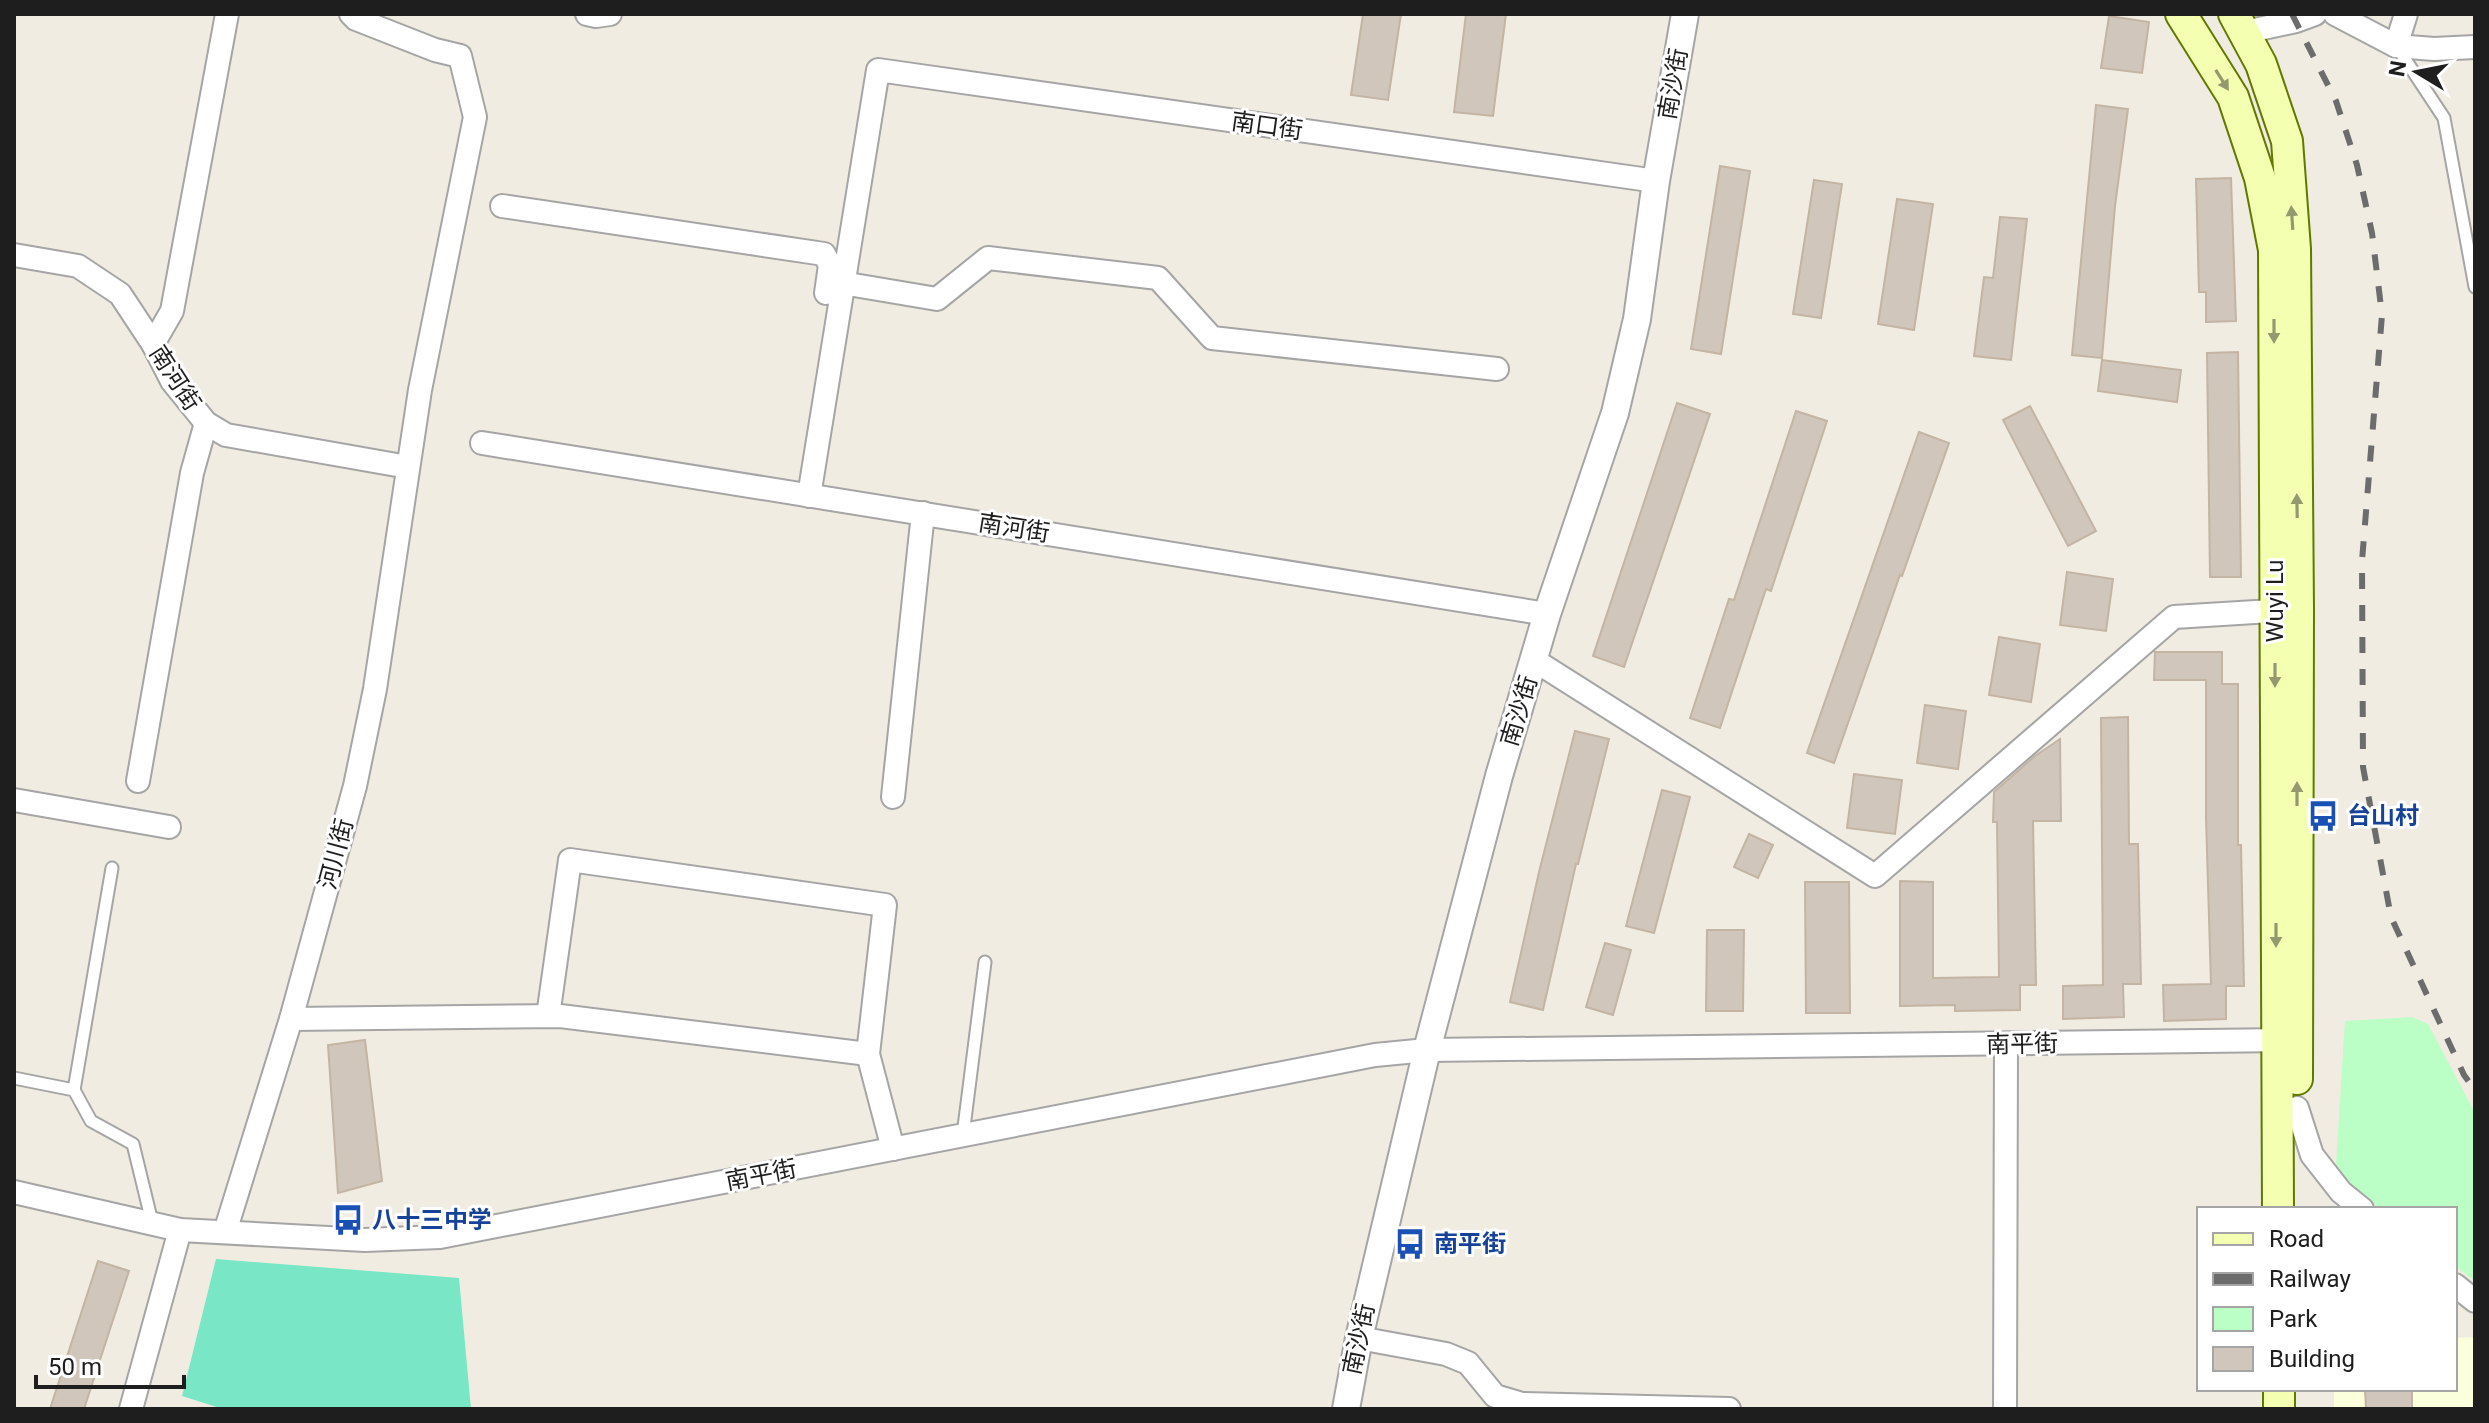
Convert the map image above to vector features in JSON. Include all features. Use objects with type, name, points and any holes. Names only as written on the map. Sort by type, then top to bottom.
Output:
[{"type":"main road","name":"Wuyi Lu","points":[[2181,14],[2233,97],[2260,178],[2274,250],[2286,610]]},
{"type":"main road","name":"Wuyi Lu","points":[[2240,23],[2261,64],[2287,141],[2295,249],[2286,610],[2286,1040],[2278,1207]]},
{"type":"main road","name":"Wuyi Lu","points":[[2286,1040],[2297,1108],[2298,1207]]},
{"type":"street","points":[[153,344],[172,311],[227,14]]},
{"type":"street","name":"河川街","points":[[225,1232],[291,1019],[358,772],[375,689],[420,390],[475,117],[460,56],[408,40],[356,19],[351,14]]},
{"type":"street","points":[[587,14],[610,14]]},
{"type":"street","name":"南沙街","points":[[1346,1409],[1359,1338],[1427,1050],[1499,776],[1547,614],[1615,413],[1637,319],[1656,181],[1685,14]]},
{"type":"street","points":[[2240,23],[2296,21],[2315,14]]},
{"type":"street","points":[[2396,46],[2406,14]]},
{"type":"street","points":[[2340,15],[2396,46],[2434,49],[2475,47]]},
{"type":"street","name":"南口街","points":[[842,283],[878,70],[1656,181]]},
{"type":"street","points":[[502,206],[824,254],[830,265],[816,365],[826,386]]},
{"type":"street","name":"南河街","points":[[14,255],[78,266],[120,294],[153,344],[172,381],[206,423],[226,435],[408,467]]},
{"type":"street","points":[[809,496],[842,283],[937,299],[988,258],[1158,278],[1212,338],[1497,369]]},
{"type":"street","points":[[138,781],[192,473],[206,423]]},
{"type":"street","name":"南河街","points":[[482,443],[1547,614]]},
{"type":"street","points":[[893,797],[923,513]]},
{"type":"street","points":[[1534,660],[1875,876],[2174,617],[2286,610]]},
{"type":"street","points":[[14,800],[169,827]]},
{"type":"street","points":[[548,1016],[570,860],[885,905],[868,1054],[893,1149]]},
{"type":"street","points":[[291,1019],[548,1016],[868,1054]]},
{"type":"street","name":"南平街","points":[[180,1230],[365,1240],[440,1237],[1375,1055],[1427,1050],[2286,1040]]},
{"type":"street","points":[[2005,1409],[2006,1044]]},
{"type":"street","points":[[2297,1108],[2312,1155],[2341,1192],[2360,1207]]},
{"type":"street","points":[[14,1192],[180,1230],[131,1409]]},
{"type":"street","points":[[2457,1287],[2475,1301]]},
{"type":"street","points":[[1359,1338],[1446,1354],[1468,1363],[1495,1396],[1522,1406],[1729,1409]]},
{"type":"lane","points":[[2396,46],[2444,118],[2475,287]]},
{"type":"lane","points":[[112,868],[74,1090],[91,1121],[133,1144],[152,1222]]},
{"type":"lane","points":[[962,1136],[985,962]]},
{"type":"lane","points":[[14,1078],[74,1090]]},
{"type":"shaded area","points":[[2475,1337],[2475,1409],[2334,1409],[2334,1391],[2457,1391],[2457,1338]]},
{"type":"green space","points":[[2412,1017],[2428,1024],[2475,1113],[2475,1281],[2457,1268],[2457,1207],[2378,1207],[2344,1181],[2336,1164],[2345,1021]]},
{"type":"green space","points":[[216,1259],[459,1278],[471,1409],[223,1409],[182,1396]]},
{"type":"building","points":[[1363,14],[1401,14],[1388,100],[1351,95]]},
{"type":"building","points":[[1466,14],[1506,14],[1493,116],[1454,112]]},
{"type":"building","points":[[2109,16],[2149,22],[2142,73],[2101,68]]},
{"type":"building","points":[[2096,105],[2128,109],[2115,206],[2102,358],[2072,355]]},
{"type":"building","points":[[1720,166],[1750,171],[1721,354],[1691,349]]},
{"type":"building","points":[[2231,178],[2236,321],[2206,322],[2206,292],[2199,292],[2196,179]]},
{"type":"building","points":[[1814,180],[1842,184],[1821,318],[1793,314]]},
{"type":"building","points":[[1897,199],[1933,204],[1914,330],[1878,324]]},
{"type":"building","points":[[2000,217],[2027,219],[2011,360],[1974,356],[1984,277],[1993,278]]},
{"type":"building","points":[[2238,352],[2241,577],[2210,577],[2207,353]]},
{"type":"building","points":[[2102,360],[2181,370],[2177,402],[2098,391]]},
{"type":"building","points":[[1677,403],[1710,414],[1624,667],[1593,656]]},
{"type":"building","points":[[2030,406],[2096,531],[2068,546],[2003,420]]},
{"type":"building","points":[[1796,411],[1827,421],[1771,591],[1766,589],[1720,728],[1690,718],[1729,599],[1734,600]]},
{"type":"building","points":[[1919,432],[1949,443],[1834,763],[1807,753]]},
{"type":"building","points":[[2067,572],[2113,579],[2106,631],[2060,625]]},
{"type":"building","points":[[1999,637],[2040,644],[2031,702],[1989,695]]},
{"type":"building","points":[[2155,652],[2222,652],[2222,684],[2238,684],[2238,845],[2241,845],[2244,986],[2226,986],[2226,1019],[2164,1021],[2163,985],[2211,984],[2206,680],[2154,680]]},
{"type":"building","points":[[1925,705],[1966,711],[1958,769],[1917,763]]},
{"type":"building","points":[[2128,717],[2129,844],[2138,844],[2141,984],[2123,984],[2124,1017],[2063,1019],[2063,986],[2103,985],[2101,718]]},
{"type":"building","points":[[1575,731],[1609,739],[1576,864],[1543,1010],[1510,1002]]},
{"type":"building","points":[[2060,739],[2061,821],[2033,821],[2036,985],[2020,985],[2020,1010],[1955,1011],[1955,1005],[1900,1006],[1900,881],[1933,882],[1933,978],[1999,977],[1994,792]]},
{"type":"building","points":[[1854,774],[1902,780],[1895,834],[1847,828]]},
{"type":"building","points":[[1662,790],[1690,797],[1654,933],[1626,926]]},
{"type":"building","points":[[1749,834],[1773,845],[1758,878],[1734,867]]},
{"type":"building","points":[[1805,882],[1849,882],[1850,1013],[1806,1013]]},
{"type":"building","points":[[1707,930],[1744,930],[1743,1011],[1706,1011]]},
{"type":"building","points":[[1605,943],[1631,950],[1613,1015],[1586,1007]]},
{"type":"building","points":[[365,1040],[382,1181],[338,1193],[328,1045]]},
{"type":"building","points":[[98,1261],[129,1271],[84,1409],[50,1409]]},
{"type":"building","points":[[2365,1391],[2412,1391],[2412,1409],[2366,1409]]},
{"type":"railway","points":[[2292,14],[2336,101],[2357,165],[2372,233],[2382,315],[2362,561],[2363,767],[2391,917],[2464,1075],[2475,1090]]},
{"type":"place","name":"台山村","points":[[2323,816]]},
{"type":"place","name":"八十三中学","points":[[348,1220]]},
{"type":"place","name":"南平街","points":[[1410,1244]]}]
